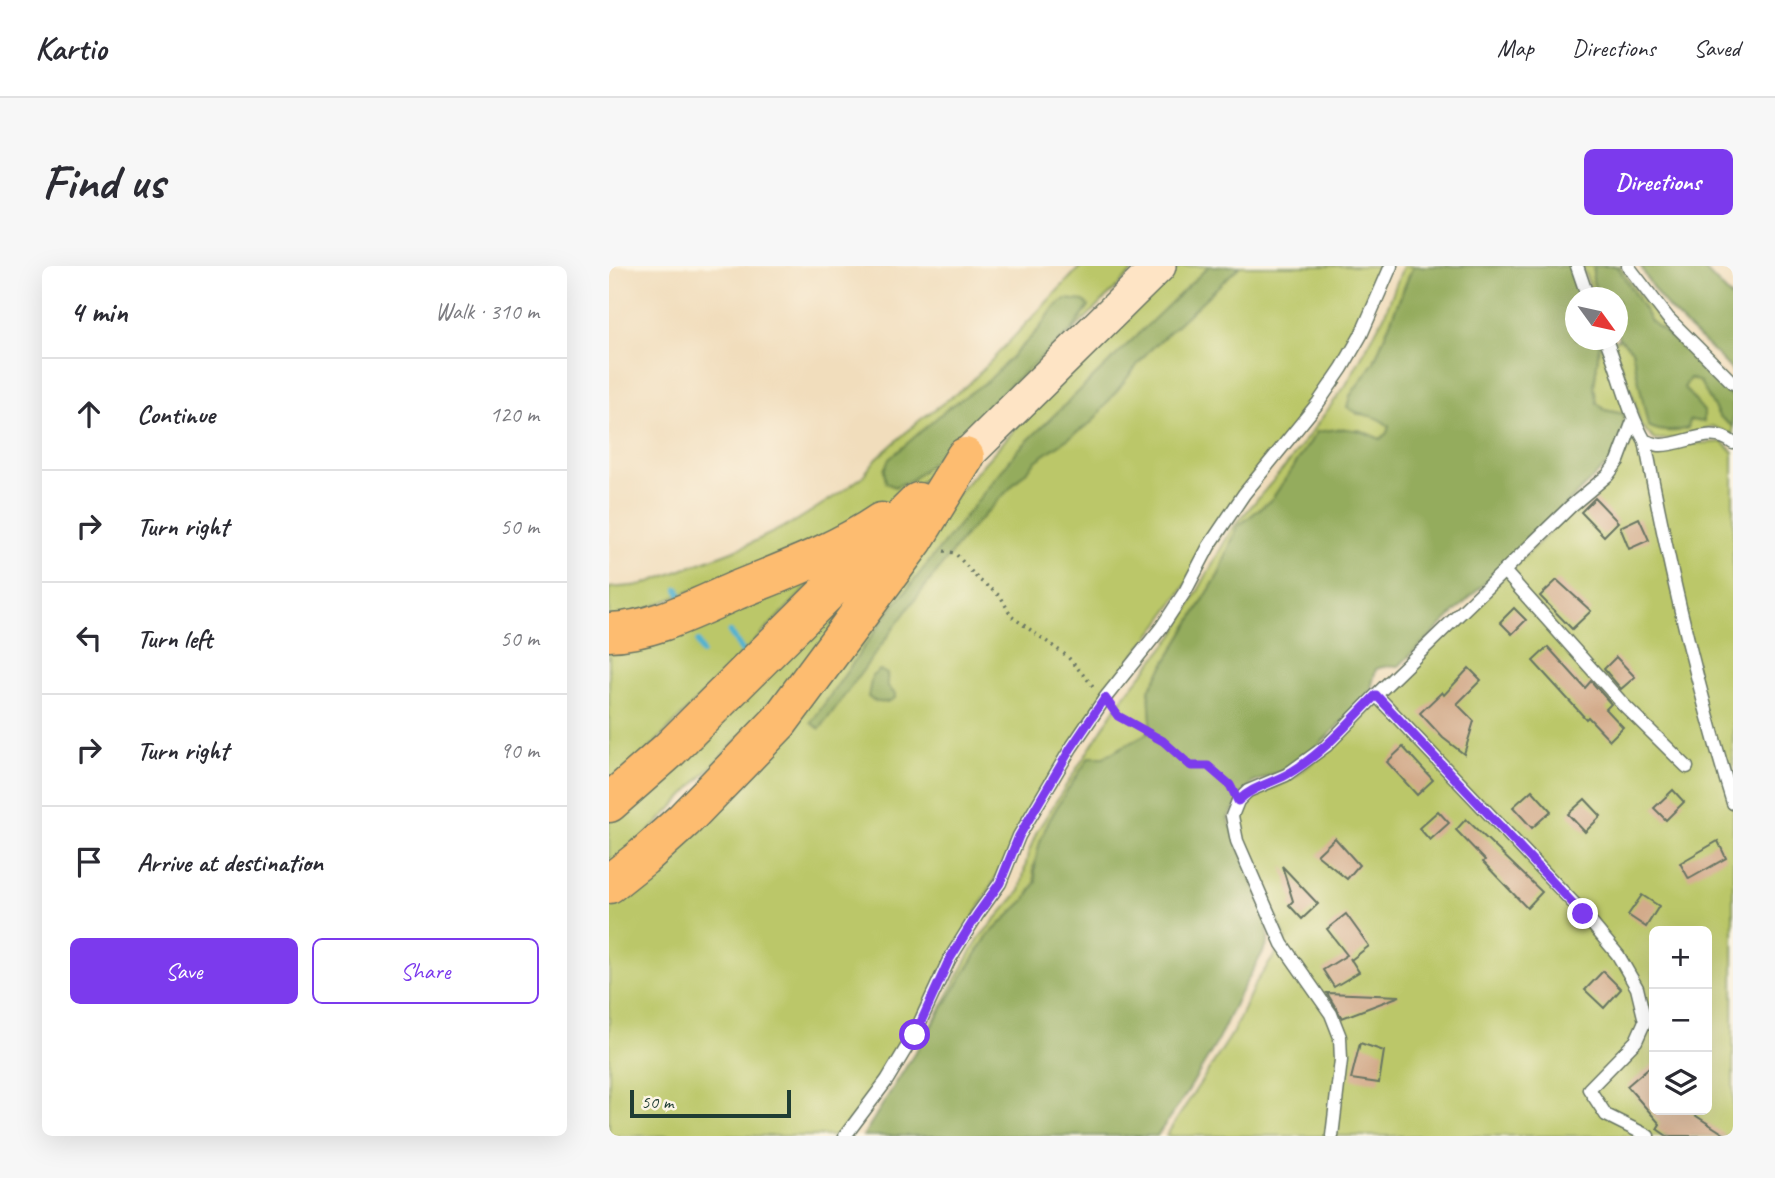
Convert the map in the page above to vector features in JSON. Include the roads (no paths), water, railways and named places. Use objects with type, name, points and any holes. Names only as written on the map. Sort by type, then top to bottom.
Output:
[{"type":"highway","points":[[609,884],[684,820],[779,722],[914,540],[965,457]]},
{"type":"highway","points":[[609,632],[646,627],[697,608],[864,534],[901,509],[965,457]]},
{"type":"highway","points":[[609,803],[668,751],[965,457]]},
{"type":"main road","points":[[965,457],[1159,266]]},
{"type":"lane","points":[[845,1136],[887,1080],[915,1035],[949,960],[1000,883],[1019,836],[1071,748],[1105,698],[1161,628],[1186,590],[1209,546],[1244,494],[1318,403],[1342,368],[1361,335],[1391,266]]},
{"type":"lane","points":[[1577,266],[1584,287]]},
{"type":"lane","points":[[1628,266],[1668,318],[1733,383]]},
{"type":"lane","points":[[1610,350],[1633,421],[1645,440],[1689,646],[1711,733],[1733,803]]},
{"type":"lane","points":[[1332,1136],[1341,1060],[1340,1037],[1331,1014],[1282,944],[1237,841],[1232,816],[1238,801],[1248,791],[1286,775],[1326,746],[1571,506],[1608,475],[1618,461],[1633,421]]},
{"type":"lane","points":[[1645,440],[1661,445],[1707,435],[1727,438],[1733,443]]},
{"type":"lane","points":[[1504,572],[1605,684],[1687,767]]},
{"type":"lane","points":[[1376,695],[1583,914],[1618,955],[1637,988],[1645,1021],[1636,1041],[1589,1089],[1606,1115],[1648,1136]]},
{"type":"waterway","points":[[678,589],[682,600]]},
{"type":"waterway","points":[[730,632],[745,655]]},
{"type":"waterway","points":[[698,642],[702,653]]}]
